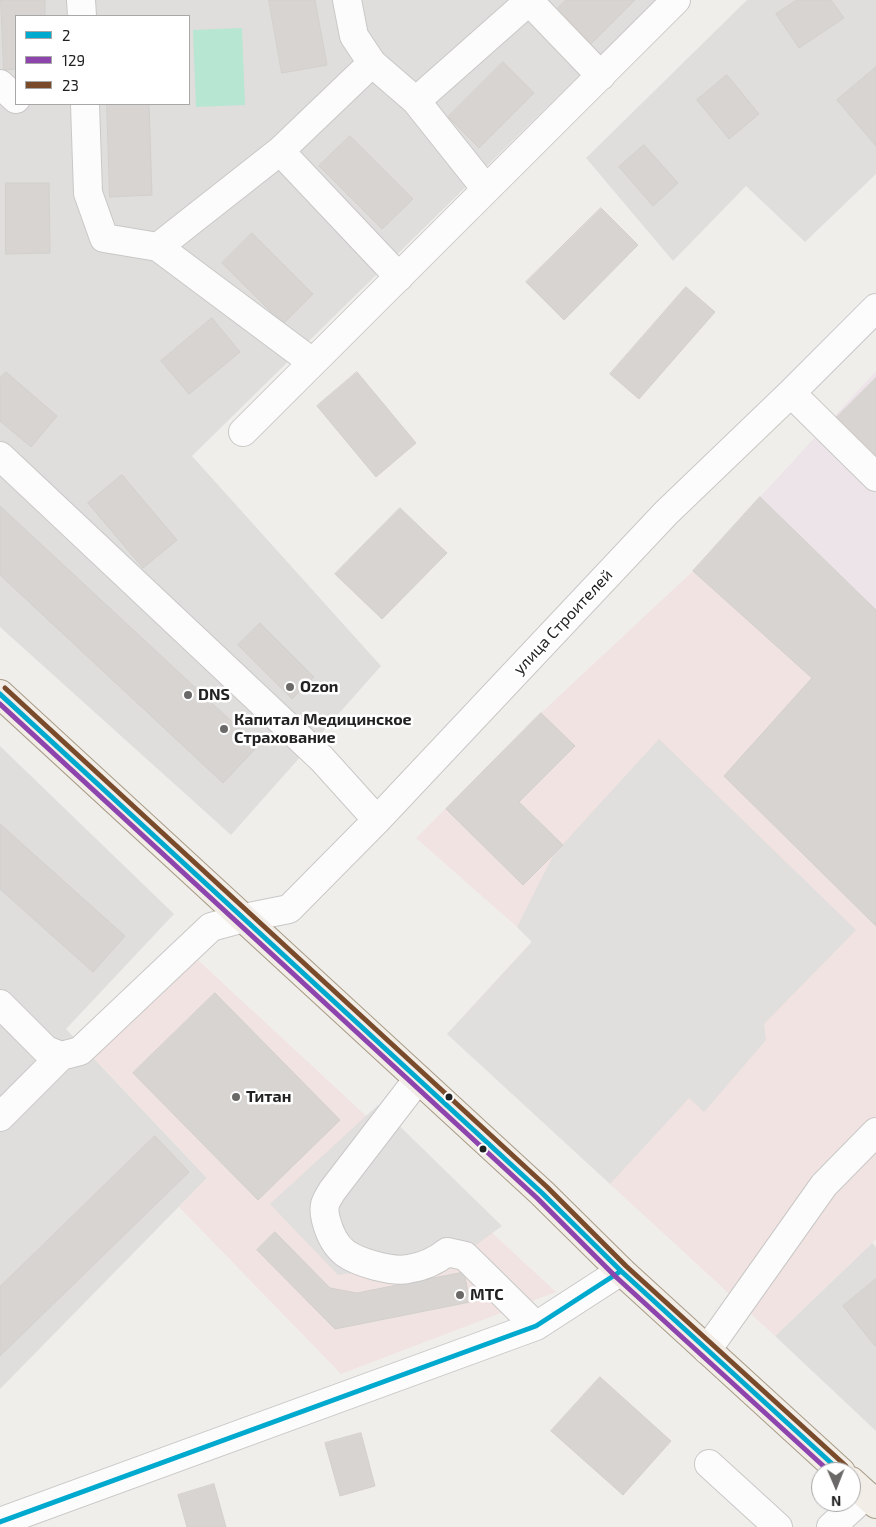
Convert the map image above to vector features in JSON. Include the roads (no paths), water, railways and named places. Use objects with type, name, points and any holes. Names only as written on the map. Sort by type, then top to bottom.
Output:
[{"type":"main road","points":[[0,694],[542,1193],[621,1270],[830,1462]]},
{"type":"street","points":[[81,0],[82,15]]},
{"type":"street","points":[[347,0],[354,36],[372,63],[416,101],[486,190]]},
{"type":"street","points":[[243,432],[676,0]]},
{"type":"street","points":[[416,101],[530,1],[601,76]]},
{"type":"street","points":[[158,247],[280,151],[372,63]]},
{"type":"street","points":[[0,84],[15,98]]},
{"type":"street","points":[[85,105],[88,193],[104,238],[158,247],[312,362]]},
{"type":"street","points":[[280,151],[398,277]]},
{"type":"street","name":"улица Строителей","points":[[61,1056],[80,1051],[211,928],[244,918],[289,909],[377,820],[666,513],[791,394],[876,308]]},
{"type":"street","points":[[791,394],[876,477]]},
{"type":"street","points":[[0,456],[322,759],[377,820]]},
{"type":"street","points":[[0,1004],[46,1050],[61,1056],[0,1117]]},
{"type":"street","points":[[418,1079],[332,1191],[325,1205],[328,1228],[336,1243],[344,1252],[376,1266],[391,1269],[408,1269],[437,1260],[447,1252],[465,1256],[536,1326]]},
{"type":"street","points":[[707,1350],[824,1185],[876,1132]]},
{"type":"street","points":[[0,1522],[536,1326],[621,1270]]},
{"type":"street","points":[[709,1464],[778,1527]]},
{"type":"street","points":[[831,1527],[864,1493]]},
{"type":"place","name":"Ozon","points":[[290,687]]},
{"type":"place","name":"DNS","points":[[188,695]]},
{"type":"place","name":"Капитал Медицинское Страхование","points":[[224,729]]},
{"type":"place","name":"Титан","points":[[236,1097]]},
{"type":"place","name":"МТС","points":[[460,1295]]}]
